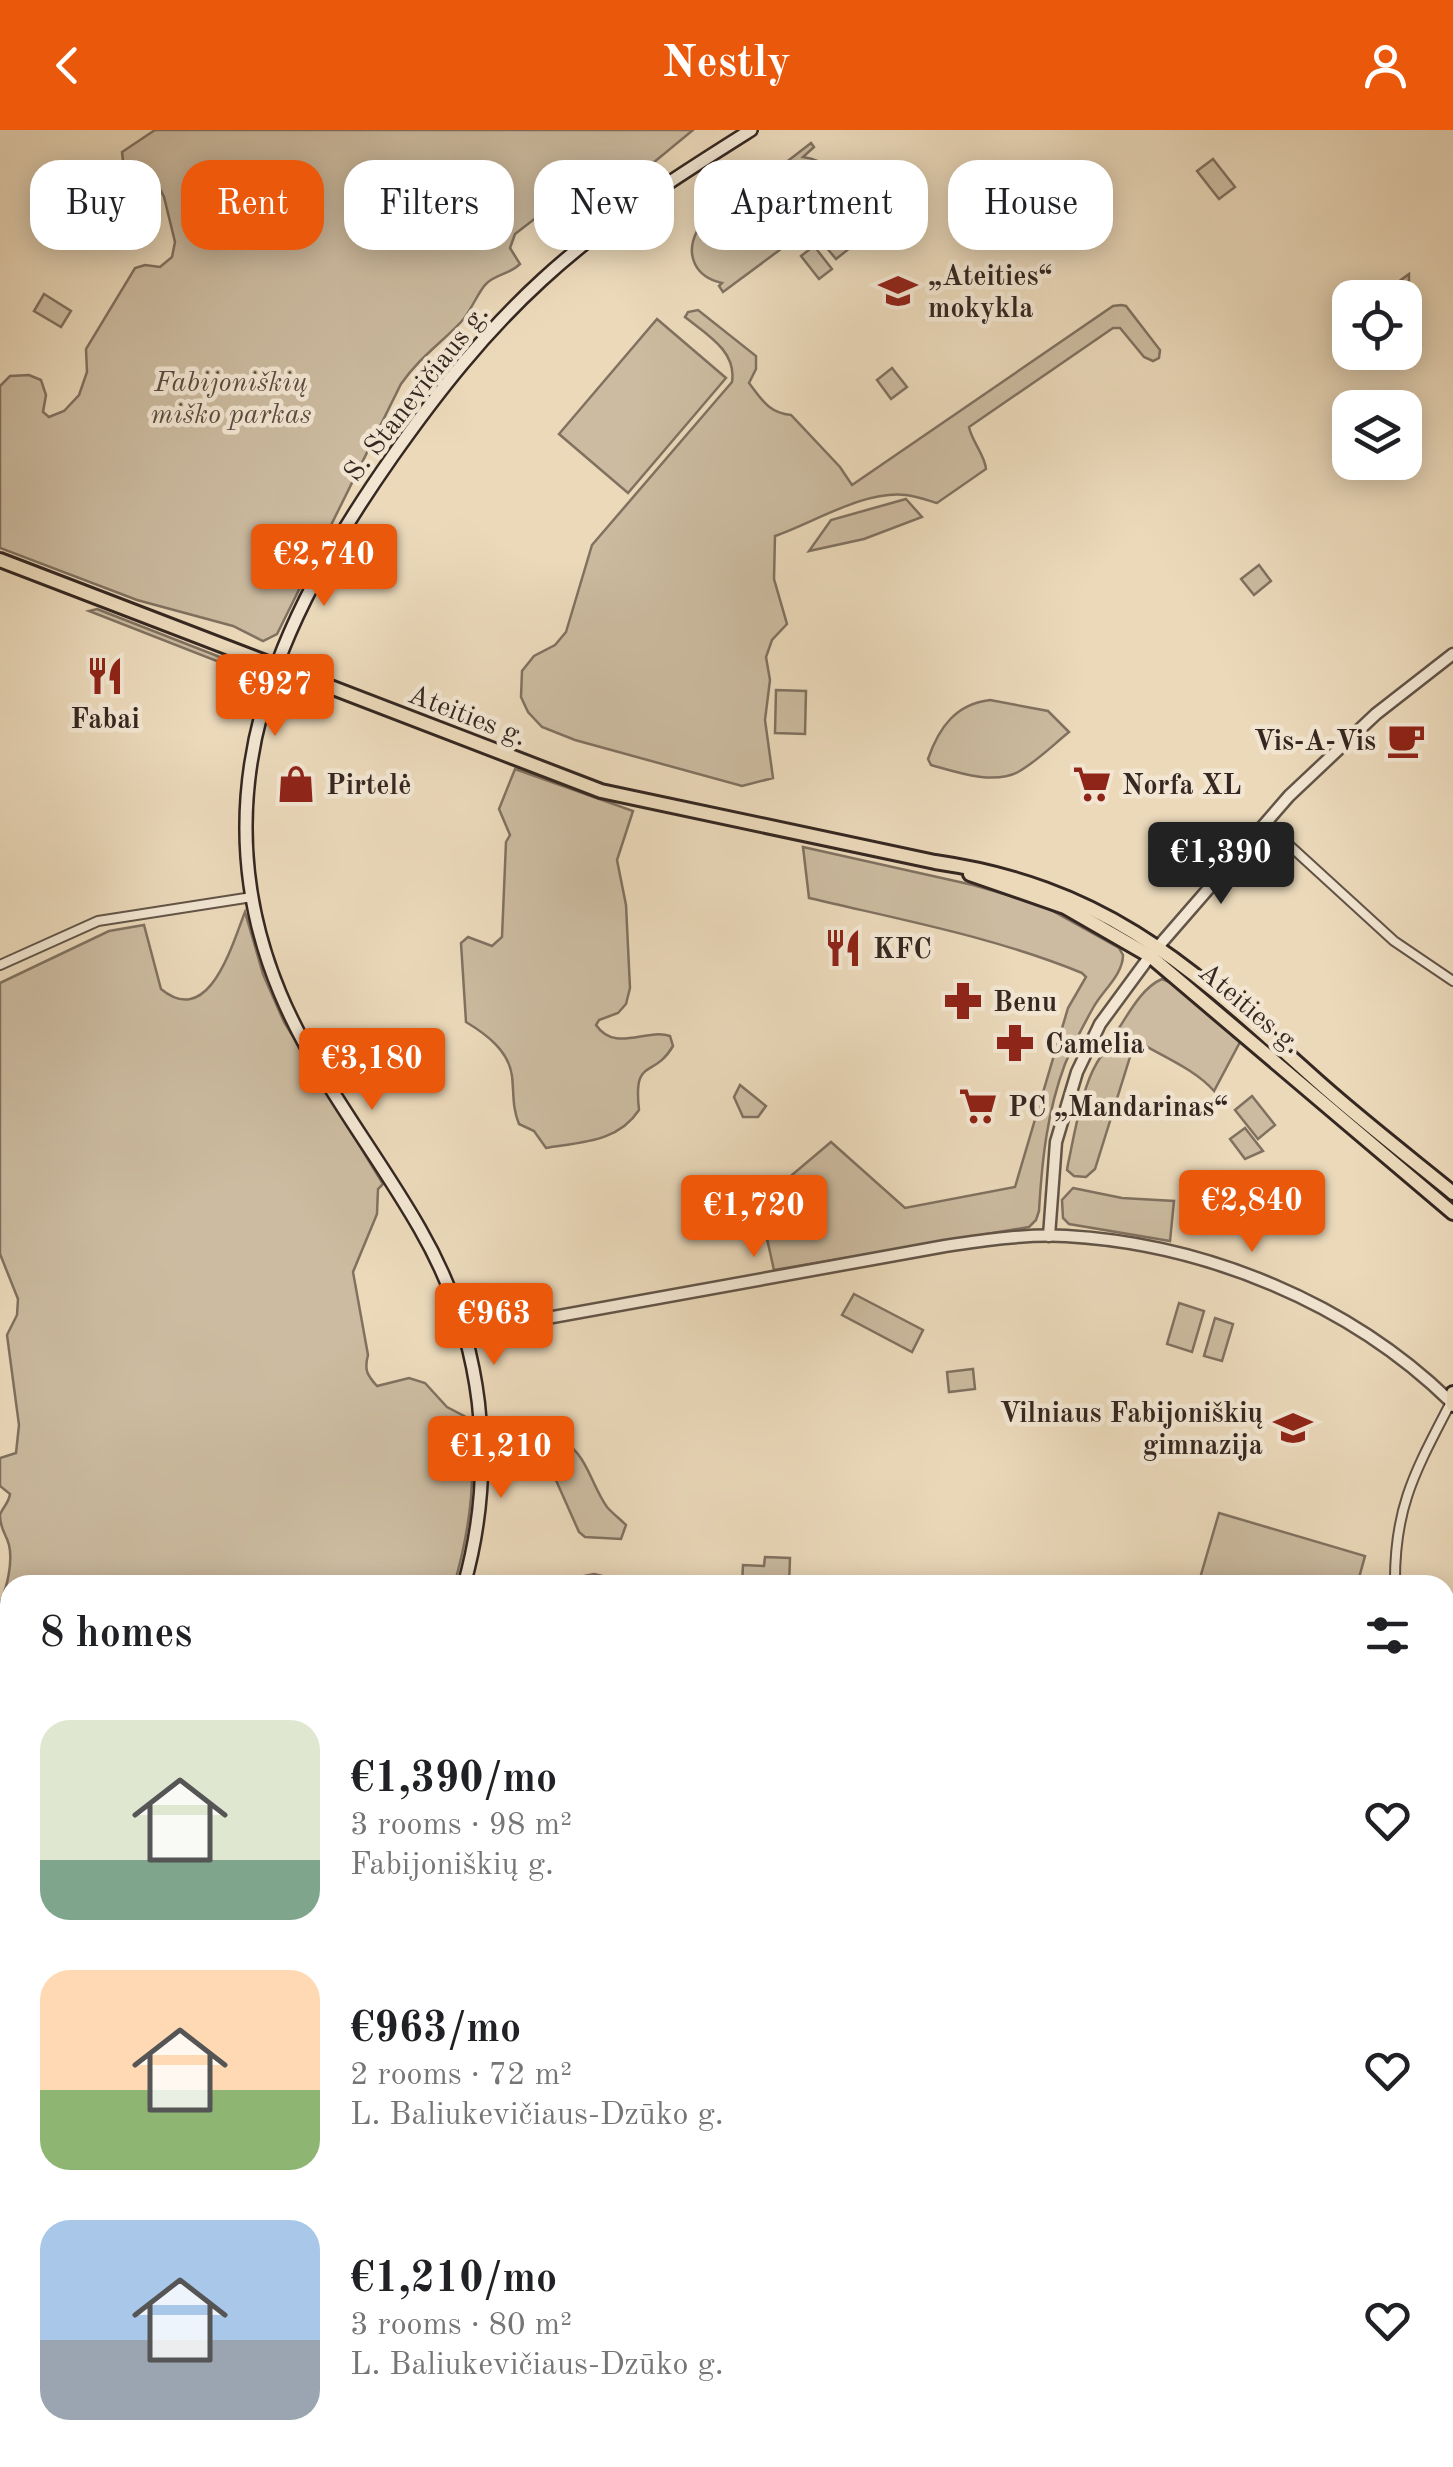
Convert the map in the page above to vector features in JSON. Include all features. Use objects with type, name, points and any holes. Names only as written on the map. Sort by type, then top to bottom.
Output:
[{"type":"main road","name":"S. Stanevičiaus g.","points":[[466,1575],[478,1519],[483,1460],[480,1406],[466,1333],[449,1286],[420,1228],[294,1022],[264,947],[252,897],[246,835],[251,753],[275,664],[315,582],[361,502],[481,341],[602,228],[750,130]]},
{"type":"main road","name":"Ateities g.","points":[[0,560],[600,791],[988,870],[1039,885],[1098,910],[1453,1193]]},
{"type":"main road","name":"Ateities g.","points":[[1155,952],[1453,1214]]},
{"type":"street","points":[[1048,1236],[1056,1142],[1077,1072],[1100,1024],[1155,952],[1265,823],[1351,736],[1453,654]]},
{"type":"street","points":[[1265,823],[1394,941],[1453,981]]},
{"type":"street","points":[[0,965],[98,921],[252,897]]},
{"type":"street","points":[[466,1333],[984,1240],[1048,1236],[1142,1246],[1250,1276],[1298,1296],[1378,1342],[1453,1400],[1406,1491],[1397,1529],[1395,1575]]},
{"type":"green space","name":"Fabijoniškių miško parkas","points":[[155,130],[693,130],[657,160],[534,160],[534,219],[514,237],[514,160],[344,160],[344,250],[511,250],[520,264],[487,283],[461,322],[401,384],[277,634],[263,641],[233,626],[137,600],[0,548],[0,386],[10,376],[29,375],[41,380],[46,395],[43,412],[49,417],[64,411],[79,395],[87,372],[86,349],[135,268],[160,267],[172,257],[175,242],[161,191],[161,160],[123,160],[122,152]]},
{"type":"green space","points":[[811,143],[814,147],[803,157],[814,160],[789,160]]},
{"type":"green space","points":[[1213,159],[1235,187],[1219,199],[1197,171]]},
{"type":"green space","points":[[694,240],[694,250],[780,250],[723,292],[719,286],[722,283],[699,270],[692,248]]},
{"type":"green space","points":[[817,250],[832,269],[819,279],[801,256]]},
{"type":"green space","points":[[828,250],[847,250],[836,259]]},
{"type":"green space","points":[[44,294],[71,311],[61,327],[34,311]]},
{"type":"green space","points":[[1113,306],[1126,306],[1160,350],[1159,358],[1153,361],[1144,357],[1120,328],[1113,328],[969,427],[986,469],[937,503],[906,495],[873,497],[775,536],[774,579],[787,624],[772,640],[766,657],[770,680],[765,720],[773,778],[742,786],[575,740],[542,727],[528,712],[521,697],[522,671],[534,656],[555,645],[566,632],[592,545],[732,382],[725,352],[685,317],[688,312],[698,310],[756,356],[756,369],[749,383],[771,408],[791,415],[852,485]]},
{"type":"green space","points":[[657,319],[726,378],[628,493],[559,434]]},
{"type":"green space","points":[[892,368],[907,387],[891,399],[877,380]]},
{"type":"green space","points":[[906,499],[922,517],[864,539],[809,551],[831,520]]},
{"type":"green space","points":[[1259,565],[1271,581],[1254,595],[1241,579]]},
{"type":"green space","points":[[97,609],[248,668],[242,671],[89,611]]},
{"type":"green space","points":[[776,690],[806,691],[805,734],[775,733]]},
{"type":"green space","points":[[990,700],[1048,711],[1069,732],[1008,776],[974,776],[931,765],[928,759],[932,747],[950,719],[968,706]]},
{"type":"green space","points":[[515,769],[633,811],[617,860],[626,905],[630,988],[626,1004],[618,1013],[596,1025],[604,1033],[621,1039],[670,1036],[673,1046],[642,1075],[639,1110],[621,1129],[598,1139],[546,1148],[534,1131],[519,1124],[510,1067],[501,1051],[466,1022],[461,943],[468,937],[492,946],[502,937],[506,842],[510,835],[499,809]]},
{"type":"green space","points":[[803,847],[973,885],[1042,905],[1119,948],[1123,955],[1120,969],[1086,1022],[1059,1082],[1046,1136],[1039,1211],[1029,1227],[774,1270],[759,1203],[831,1142],[905,1208],[1015,1187],[1068,1008],[1086,977],[1049,960],[981,939],[809,898]]},
{"type":"green space","points":[[245,912],[263,974],[284,1022],[383,1184],[378,1189],[377,1214],[353,1272],[368,1355],[367,1372],[377,1386],[409,1378],[425,1383],[447,1407],[468,1418],[472,1481],[456,1575],[8,1575],[9,1545],[0,1515],[10,1494],[0,1486],[0,1458],[16,1453],[19,1425],[7,1335],[17,1315],[18,1299],[0,1254],[0,983],[109,931],[144,925],[161,989],[178,999],[193,998],[205,991],[225,961]]},
{"type":"green space","points":[[1162,979],[1174,984],[1240,1042],[1214,1091],[1193,1073],[1119,1028],[1143,994]]},
{"type":"green space","points":[[1116,1044],[1130,1057],[1095,1169],[1086,1177],[1074,1176],[1067,1170],[1083,1097],[1096,1064]]},
{"type":"green space","points":[[740,1085],[766,1106],[758,1117],[743,1117],[734,1097]]},
{"type":"green space","points":[[1252,1096],[1275,1125],[1258,1139],[1235,1110]]},
{"type":"green space","points":[[1245,1128],[1263,1151],[1245,1159],[1230,1139]]},
{"type":"green space","points":[[1073,1188],[1122,1198],[1174,1201],[1170,1241],[1069,1224],[1063,1218],[1062,1200]]},
{"type":"green space","points":[[854,1294],[923,1330],[912,1352],[842,1315]]},
{"type":"green space","points":[[1179,1303],[1204,1311],[1192,1352],[1167,1344]]},
{"type":"green space","points":[[1215,1318],[1233,1324],[1222,1361],[1204,1356]]},
{"type":"green space","points":[[973,1369],[975,1389],[949,1392],[947,1372]]},
{"type":"green space","points":[[565,1442],[584,1463],[607,1507],[626,1525],[621,1539],[585,1537],[579,1532],[547,1460],[551,1448]]},
{"type":"green space","points":[[1219,1513],[1365,1556],[1360,1575],[1201,1575]]},
{"type":"green space","points":[[765,1557],[790,1558],[789,1575],[742,1575],[743,1565],[764,1566]]},
{"type":"place","name":"„Ateities“ mokykla","points":[[898,291]]},
{"type":"place","name":"Fabai","points":[[105,676]]},
{"type":"place","name":"Vis-A-Vis","points":[[1406,740]]},
{"type":"place","name":"Pirtelė","points":[[296,784]]},
{"type":"place","name":"Norfa XL","points":[[1092,784]]},
{"type":"place","name":"KFC","points":[[843,948]]},
{"type":"place","name":"Benu","points":[[963,1001]]},
{"type":"place","name":"Camelia","points":[[1015,1043]]},
{"type":"place","name":"PC „Mandarinas“","points":[[978,1106]]},
{"type":"place","name":"Vilniaus Fabijoniškių gimnazija","points":[[1293,1428]]}]
